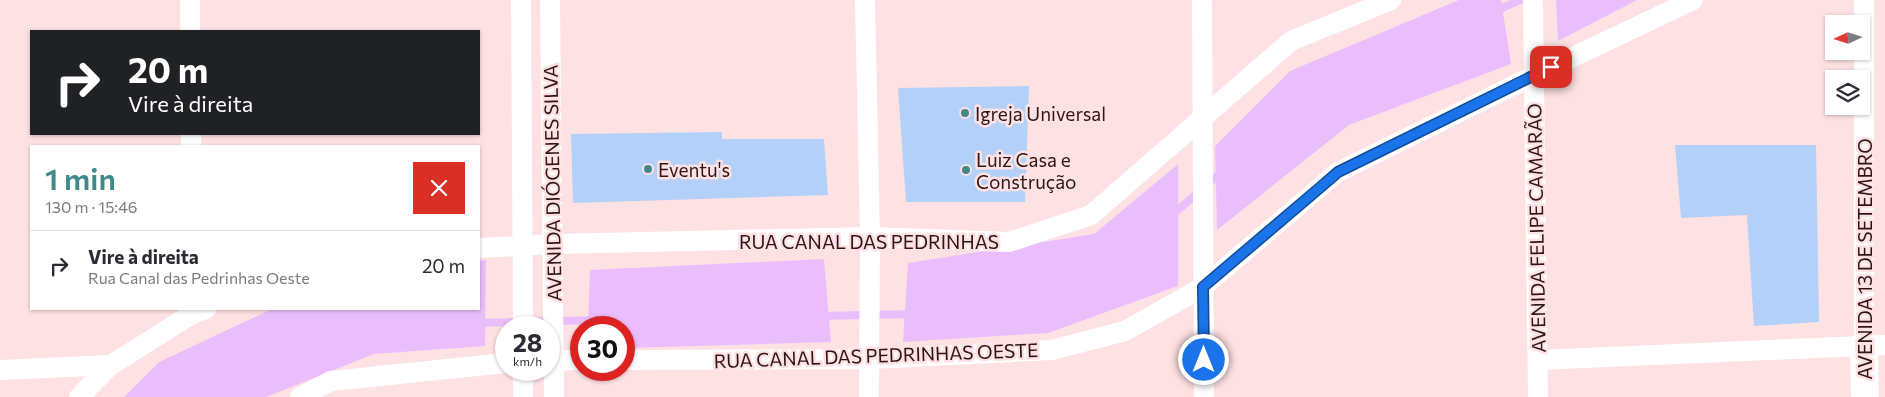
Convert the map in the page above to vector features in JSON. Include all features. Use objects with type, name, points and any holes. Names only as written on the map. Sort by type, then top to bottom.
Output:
[{"type":"street","points":[[190,0],[190,30]]},
{"type":"street","name":"AVENIDA DIÓGENES SILVA","points":[[520,0],[523,316]]},
{"type":"street","name":"AVENIDA DIÓGENES SILVA","points":[[550,0],[554,316]]},
{"type":"street","points":[[865,0],[870,237],[869,397]]},
{"type":"street","points":[[1202,0],[1204,397]]},
{"type":"street","name":"RUA CANAL DAS PEDRINHAS","points":[[480,248],[553,244],[870,237],[1009,242],[1091,216],[1291,40],[1391,0]]},
{"type":"street","name":"AVENIDA FELIPE CAMARÃO","points":[[1533,0],[1538,397]]},
{"type":"street","name":"RUA CANAL DAS PEDRINHAS OESTE","points":[[635,360],[869,359],[1052,350],[1125,331],[1203,287],[1338,172],[1533,66],[1693,0]]},
{"type":"street","name":"AVENIDA 13 DE SETEMBRO","points":[[1864,0],[1875,345],[1865,397]]},
{"type":"street","points":[[79,397],[111,365],[196,310]]},
{"type":"street","points":[[1538,360],[1875,345]]},
{"type":"street","points":[[300,397],[331,381],[495,364]]},
{"type":"street","points":[[0,370],[111,365]]},
{"type":"street","points":[[523,381],[523,397]]},
{"type":"street","name":"AVENIDA DIÓGENES SILVA","points":[[553,381],[554,397]]},
{"type":"shaded area","points":[[1459,0],[1501,0],[1511,64],[1349,125],[1217,230],[1215,146],[1290,71]]},
{"type":"shaded area","points":[[1556,0],[1637,0],[1558,41]]},
{"type":"shaded area","points":[[1178,164],[1178,286],[1048,333],[903,342],[908,263],[1094,234]]},
{"type":"shaded area","points":[[824,259],[831,342],[635,348],[635,316],[588,316],[590,270]]},
{"type":"shaded area","points":[[486,260],[485,346],[374,354],[266,397],[124,397],[159,362],[270,310],[480,310],[480,261]]},
{"type":"building","points":[[1029,86],[1025,202],[906,202],[898,88]]},
{"type":"building","name":"Eventu's","points":[[722,132],[722,139],[824,139],[828,195],[573,203],[571,134]]},
{"type":"building","points":[[1675,145],[1816,145],[1819,322],[1754,326],[1747,215],[1681,218]]},
{"type":"waterway","points":[[1493,12],[1520,0]]},
{"type":"waterway","points":[[1171,216],[1223,171]]},
{"type":"waterway","points":[[819,316],[915,314]]},
{"type":"waterway","points":[[476,323],[570,321]]},
{"type":"place","name":"Igreja Universal","points":[[965,113]]},
{"type":"place","name":"Eventu's","points":[[648,169]]},
{"type":"place","name":"Luiz Casa e Construção","points":[[966,170]]},
{"type":"route","points":[[1204,360],[1203,287],[1338,172],[1551,67]]}]
